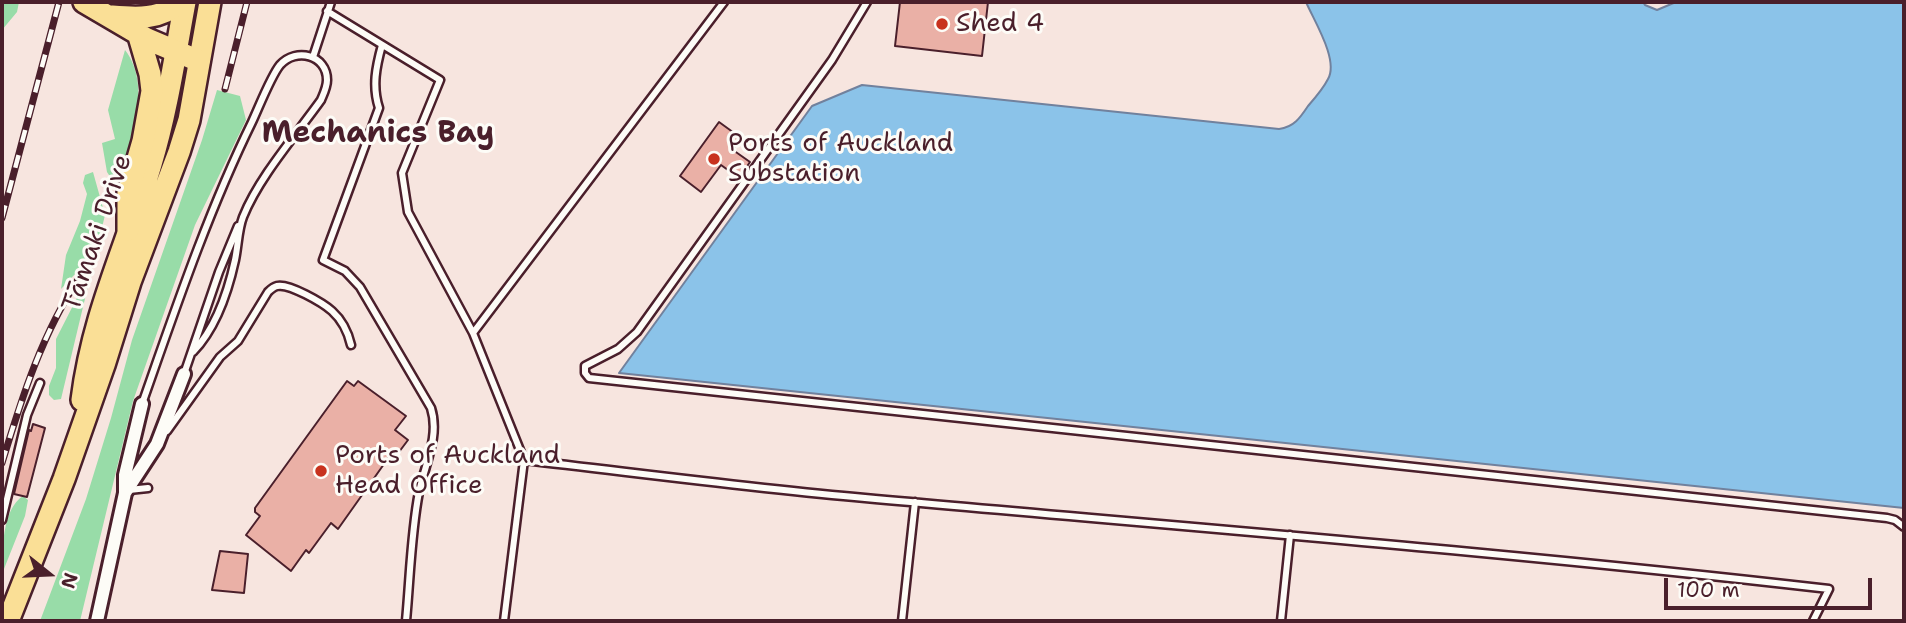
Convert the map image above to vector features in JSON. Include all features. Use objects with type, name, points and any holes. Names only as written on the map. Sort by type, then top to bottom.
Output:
[{"type":"main road","points":[[84,2],[107,16],[136,27],[176,52],[199,61]]},
{"type":"main road","points":[[136,27],[173,8],[179,2]]},
{"type":"main road","name":"Tāmaki Drive","points":[[79,433],[92,339],[152,163],[185,2]]},
{"type":"main road","name":"Tāmaki Drive","points":[[8,621],[64,479],[130,282],[179,152],[188,120],[210,2]]},
{"type":"main road","points":[[128,230],[128,192],[143,141],[152,91],[150,74],[136,27]]},
{"type":"street","points":[[125,493],[157,444],[184,374]]},
{"type":"street","points":[[97,621],[125,493],[125,475],[142,404]]},
{"type":"lane","points":[[313,57],[331,2]]},
{"type":"lane","points":[[472,333],[724,2]]},
{"type":"lane","points":[[867,2],[832,60],[637,332],[618,349],[585,366],[585,373],[589,378],[1887,518],[1904,527]]},
{"type":"lane","points":[[327,11],[440,80],[402,173],[408,212],[472,333],[524,460],[504,621]]},
{"type":"lane","points":[[382,45],[374,92],[379,108],[323,260],[345,271],[360,287],[431,408],[435,420],[433,440],[419,494],[406,621]]},
{"type":"lane","points":[[142,404],[229,173],[280,65],[300,54],[313,57],[324,69],[327,77],[326,89],[255,194],[242,218],[223,262],[184,374]]},
{"type":"lane","points":[[193,352],[208,334],[217,317],[234,263],[242,218]]},
{"type":"lane","points":[[157,444],[220,357],[238,341],[268,292],[275,286],[304,294],[333,311],[344,325],[351,345]]},
{"type":"lane","points":[[2,520],[27,415],[40,383]]},
{"type":"lane","points":[[524,460],[915,502],[1290,535],[1829,589],[1813,621]]},
{"type":"lane","points":[[125,493],[140,487],[148,488]]},
{"type":"lane","points":[[902,621],[915,502]]},
{"type":"lane","points":[[1282,621],[1290,535]]},
{"type":"green space","points":[[2,2],[19,2],[17,12],[2,30]]},
{"type":"green space","points":[[125,50],[137,79],[137,112],[119,176],[111,178],[107,172],[102,143],[115,139],[108,110]]},
{"type":"green space","points":[[217,90],[240,96],[246,120],[195,225],[133,401],[80,621],[40,621],[86,499],[132,340]]},
{"type":"green space","points":[[93,172],[105,215],[61,399],[54,400],[49,395],[49,386],[56,368],[56,339],[86,280],[76,273],[61,289],[66,255],[80,221],[87,194],[83,183],[85,175]]},
{"type":"green space","points":[[23,496],[28,500],[25,516],[2,574],[7,521],[16,502]]},
{"type":"water","points":[[1306,2],[1643,2],[1657,10],[1676,2],[1904,2],[1904,508],[619,373],[812,106],[862,85],[1284,128],[1299,118],[1324,86],[1331,71],[1328,51]]},
{"type":"building","name":"Shed 4","points":[[900,2],[988,2],[982,56],[895,46]]},
{"type":"building","points":[[719,122],[741,138],[733,150],[750,162],[739,178],[721,165],[701,192],[680,176]]},
{"type":"building","name":"Ports of Auckland Head Office","points":[[347,381],[354,386],[358,381],[406,416],[395,430],[408,440],[393,460],[389,457],[338,529],[331,523],[309,553],[306,550],[291,571],[246,535],[260,516],[255,512],[255,508]]},
{"type":"building","points":[[33,424],[45,428],[27,497],[14,494],[29,430],[31,431]]},
{"type":"building","points":[[220,551],[248,554],[244,593],[212,590]]},
{"type":"railway","points":[[2,218],[59,2]]},
{"type":"railway","points":[[225,89],[247,2]]},
{"type":"railway","points":[[2,463],[44,343],[81,275]]},
{"type":"place","name":"Shed 4","points":[[942,24]]},
{"type":"place","name":"Ports of Auckland Substation","points":[[714,159]]},
{"type":"place","name":"Ports of Auckland Head Office","points":[[321,471]]},
{"type":"district","name":"Mechanics Bay","points":[[378,134]]}]
